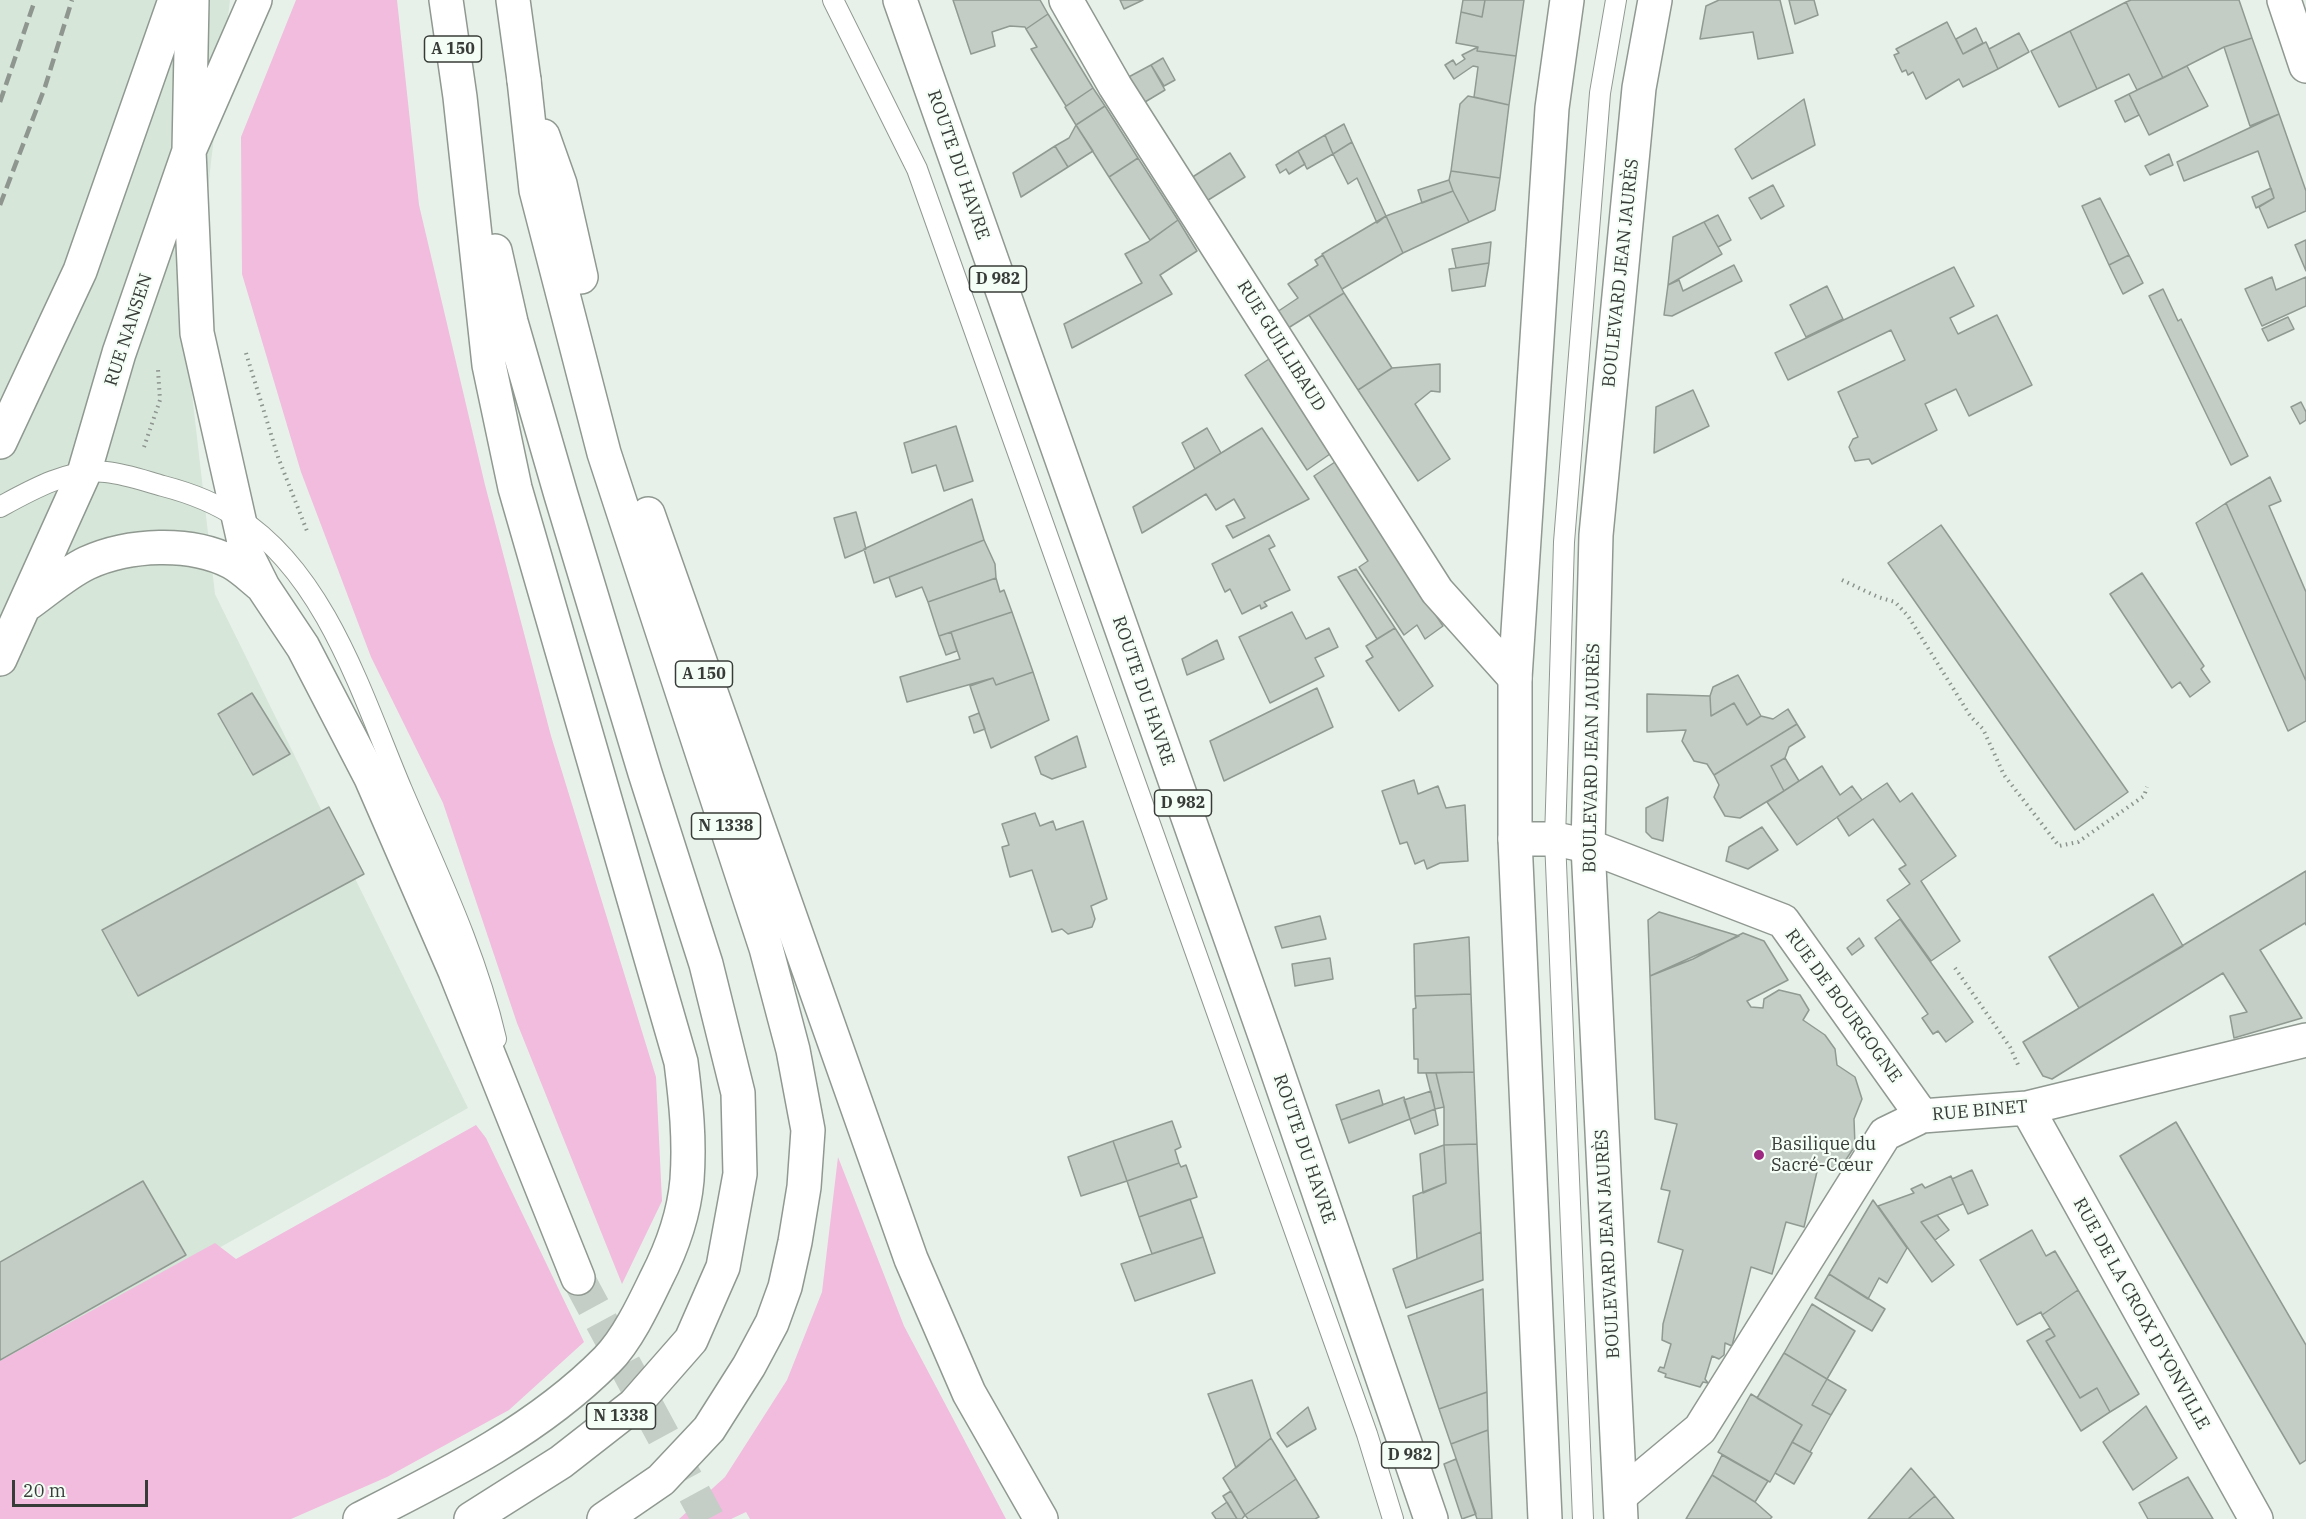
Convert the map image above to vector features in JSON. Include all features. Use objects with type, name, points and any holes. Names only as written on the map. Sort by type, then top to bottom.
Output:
[{"type":"main road","points":[[0,442],[81,271],[175,0]]},
{"type":"main road","points":[[192,0],[189,152],[197,333],[247,555],[263,587],[303,647],[371,778],[455,971],[578,1278]]},
{"type":"main road","name":"RUE NANSEN","points":[[0,659],[84,473],[119,353],[189,152],[255,0]]},
{"type":"main road","name":"A 150","points":[[446,0],[460,97],[511,322],[645,773],[706,964],[738,1093],[740,1174],[723,1267]]},
{"type":"main road","name":"A 150","points":[[513,0],[524,80],[560,184],[583,288],[633,474],[911,1259],[969,1393],[1041,1519]]},
{"type":"main road","name":"ROUTE DU HAVRE","points":[[900,0],[1269,1047],[1431,1519]]},
{"type":"main road","name":"RUE GUILLIBAUD","points":[[1066,0],[1115,86],[1437,591],[1515,678]]},
{"type":"main road","points":[[1545,1519],[1515,839],[1515,678],[1552,108],[1567,0]]},
{"type":"main road","name":"BOULEVARD JEAN JAURÈS","points":[[1621,1507],[1588,846],[1596,535],[1639,88],[1655,0]]},
{"type":"main road","points":[[2284,0],[2306,66]]},
{"type":"main road","name":"N 1338","points":[[524,80],[536,190],[604,453],[766,948],[793,1050],[808,1130],[804,1187],[785,1287],[772,1323],[749,1366],[709,1429],[661,1480],[604,1519]]},
{"type":"main road","points":[[360,1519],[445,1476],[539,1418],[609,1359],[641,1308],[666,1260],[681,1217],[687,1181],[689,1127],[681,1062],[515,488],[494,387],[460,97]]},
{"type":"main road","points":[[26,605],[87,563],[125,551],[152,548],[199,551],[216,556],[232,562],[263,587]]},
{"type":"main road","name":"RUE DE BOURGOGNE","points":[[1515,839],[1555,838],[1588,846],[1783,921],[1922,1116]]},
{"type":"main road","name":"RUE BINET","points":[[1621,1507],[1700,1429],[1885,1134],[1922,1116],[2027,1108],[2306,1040]]},
{"type":"main road","name":"RUE DE LA CROIX D'YONVILLE","points":[[2027,1108],[2256,1519]]},
{"type":"main road","name":"N 1338","points":[[471,1519],[561,1462],[634,1405],[691,1340],[723,1267]]},
{"type":"lane","points":[[833,0],[917,169],[1367,1434],[1393,1519]]},
{"type":"lane","points":[[1583,1519],[1555,838],[1564,542],[1600,93],[1616,0]]},
{"type":"lane","points":[[0,507],[33,489],[84,473],[106,472],[173,489],[213,503],[240,518],[272,546],[301,578],[336,635],[472,953],[499,1054],[506,1101]]},
{"type":"path","points":[[1842,580],[1878,597],[1895,602],[1908,616],[1971,717],[1983,729],[2004,775],[2059,846],[2078,842],[2144,796],[2147,787]]},
{"type":"path","points":[[1955,968],[2010,1047],[2020,1068]]},
{"type":"shaded area","points":[[0,0],[230,0],[188,359],[215,594],[468,1108],[0,1371]]},
{"type":"shaded area","points":[[296,0],[397,0],[419,205],[485,485],[551,736],[656,1077],[662,1201],[622,1284],[517,1023],[443,803],[371,657],[301,472],[242,274],[241,137]]},
{"type":"shaded area","points":[[476,1125],[486,1138],[584,1342],[509,1410],[387,1477],[291,1519],[0,1519],[0,1361],[215,1243],[236,1259]]},
{"type":"shaded area","points":[[838,1157],[904,1326],[1006,1519],[750,1519],[746,1512],[731,1519],[679,1519],[725,1477],[787,1380],[822,1292]]},
{"type":"building","points":[[953,0],[1040,0],[1048,14],[1026,29],[1010,26],[992,32],[995,46],[971,54]]},
{"type":"building","points":[[1120,0],[1143,0],[1124,9]]},
{"type":"building","points":[[1463,0],[1485,0],[1482,17],[1461,12]]},
{"type":"building","points":[[1485,0],[1524,0],[1516,56],[1477,51],[1478,47],[1456,43],[1461,12],[1482,17]]},
{"type":"building","points":[[1719,0],[1780,0],[1793,53],[1758,59],[1753,32],[1700,39],[1706,6]]},
{"type":"building","points":[[1789,0],[1814,0],[1818,15],[1795,24]]},
{"type":"building","points":[[2131,0],[2239,0],[2252,38],[2224,47],[2163,78],[2126,2]]},
{"type":"building","points":[[2126,2],[2163,78],[2137,90],[2129,74],[2097,89],[2070,31]]},
{"type":"building","points":[[1048,14],[1093,88],[1066,106],[1031,49],[1037,47],[1026,29]]},
{"type":"building","points":[[1947,22],[1963,54],[1986,42],[1998,69],[1963,87],[1959,79],[1926,99],[1913,72],[1908,75],[1906,70],[1902,72],[1894,55],[1899,53],[1896,49]]},
{"type":"building","points":[[1976,28],[1983,43],[1963,54],[1956,39]]},
{"type":"building","points":[[2070,31],[2097,89],[2059,107],[2031,51]]},
{"type":"building","points":[[2019,33],[2029,52],[1998,69],[1989,49]]},
{"type":"building","points":[[2252,38],[2279,114],[2250,126],[2224,47]]},
{"type":"building","points":[[1478,47],[1477,51],[1516,56],[1509,105],[1474,97],[1478,67],[1473,66],[1454,79],[1445,65],[1453,60],[1456,65],[1465,59],[1462,55]]},
{"type":"building","points":[[1163,58],[1175,80],[1164,86],[1151,65]]},
{"type":"building","points":[[1151,65],[1165,90],[1140,105],[1123,80]]},
{"type":"building","points":[[2187,66],[2208,106],[2149,135],[2129,94]]},
{"type":"building","points":[[1093,88],[1105,106],[1076,125],[1065,107]]},
{"type":"building","points":[[2129,94],[2139,115],[2125,122],[2115,101]]},
{"type":"building","points":[[1468,96],[1509,105],[1500,178],[1451,171],[1460,104]]},
{"type":"building","points":[[1804,99],[1815,145],[1752,179],[1735,149]]},
{"type":"building","points":[[1105,106],[1138,158],[1109,177],[1076,125]]},
{"type":"building","points":[[2279,114],[2306,191],[2306,211],[2268,228],[2259,207],[2274,198],[2258,151],[2184,181],[2177,162]]},
{"type":"building","points":[[1344,124],[1352,142],[1333,154],[1325,135]]},
{"type":"building","points":[[1076,125],[1093,151],[1068,167],[1055,146],[1069,138]]},
{"type":"building","points":[[1325,135],[1333,154],[1307,169],[1298,151]]},
{"type":"building","points":[[1352,142],[1386,216],[1377,223],[1357,178],[1348,184],[1333,154]]},
{"type":"building","points":[[1055,146],[1068,167],[1021,197],[1013,173]]},
{"type":"building","points":[[1298,151],[1305,164],[1289,174],[1286,169],[1280,173],[1276,165]]},
{"type":"building","points":[[1230,153],[1245,177],[1205,202],[1191,178]]},
{"type":"building","points":[[2169,154],[2173,165],[2150,175],[2145,166]]},
{"type":"building","points":[[1138,158],[1178,220],[1150,240],[1109,177]]},
{"type":"building","points":[[1451,171],[1500,178],[1495,210],[1469,222],[1449,180]]},
{"type":"building","points":[[1449,180],[1453,191],[1422,203],[1418,190]]},
{"type":"building","points":[[1773,185],[1784,206],[1761,219],[1749,198]]},
{"type":"building","points":[[2271,188],[2274,198],[2256,208],[2252,197]]},
{"type":"building","points":[[1453,191],[1469,222],[1403,253],[1386,216]]},
{"type":"building","points":[[2100,198],[2129,255],[2109,265],[2082,206]]},
{"type":"building","points":[[1718,215],[1731,240],[1718,247],[1704,222]]},
{"type":"building","points":[[1386,216],[1403,253],[1342,289],[1322,254]]},
{"type":"building","points":[[1178,220],[1197,251],[1160,275],[1172,294],[1072,348],[1064,324],[1142,283],[1125,254],[1148,242]]},
{"type":"building","points":[[1704,222],[1722,254],[1668,285],[1673,237]]},
{"type":"building","points":[[2306,240],[2306,271],[2295,245]]},
{"type":"building","points":[[1491,242],[1489,263],[1456,268],[1452,249]]},
{"type":"building","points":[[1323,255],[1344,293],[1285,330],[1274,314],[1298,298],[1288,284],[1318,265],[1315,260]]},
{"type":"building","points":[[2129,255],[2143,283],[2123,294],[2109,265]]},
{"type":"building","points":[[1489,263],[1485,286],[1452,291],[1449,269]]},
{"type":"building","points":[[1734,265],[1742,281],[1672,316],[1664,315],[1668,285],[1679,280],[1683,291]]},
{"type":"building","points":[[1954,267],[1974,306],[1950,318],[1958,334],[1997,315],[2032,385],[1969,416],[1956,389],[1925,404],[1937,430],[1872,464],[1869,459],[1855,461],[1849,447],[1853,439],[1858,437],[1838,392],[1905,360],[1891,330],[1788,380],[1775,353]]},
{"type":"building","points":[[2272,277],[2276,290],[2306,277],[2306,306],[2262,326],[2245,289]]},
{"type":"building","points":[[1827,286],[1843,319],[1806,337],[1790,305]]},
{"type":"building","points":[[2163,289],[2178,321],[2181,319],[2248,456],[2231,465],[2149,296]]},
{"type":"building","points":[[1344,293],[1392,368],[1358,390],[1309,315]]},
{"type":"building","points":[[2288,317],[2294,329],[2268,341],[2262,329]]},
{"type":"building","points":[[1269,359],[1330,454],[1307,470],[1245,375]]},
{"type":"building","points":[[1440,364],[1440,392],[1431,391],[1415,404],[1450,459],[1418,481],[1358,390],[1392,368]]},
{"type":"building","points":[[1693,390],[1709,426],[1654,453],[1656,407]]},
{"type":"building","points":[[2301,402],[2306,412],[2306,420],[2300,424],[2291,407]]},
{"type":"building","points":[[956,426],[973,481],[944,491],[936,465],[912,473],[904,443]]},
{"type":"building","points":[[1207,428],[1221,453],[1195,469],[1182,443]]},
{"type":"building","points":[[1262,428],[1309,499],[1233,538],[1226,526],[1245,518],[1234,499],[1216,510],[1206,494],[1142,533],[1133,507]]},
{"type":"building","points":[[1335,462],[1443,626],[1425,639],[1417,625],[1404,635],[1359,567],[1368,561],[1314,476]]},
{"type":"building","points":[[2270,477],[2281,501],[2269,506],[2306,592],[2306,681],[2226,503]]},
{"type":"building","points":[[972,499],[984,540],[874,583],[864,549]]},
{"type":"building","points":[[2226,503],[2306,681],[2306,721],[2288,731],[2196,523]]},
{"type":"building","points":[[856,512],[866,549],[845,558],[834,518]]},
{"type":"building","points":[[1941,525],[2128,792],[2075,830],[1888,563]]},
{"type":"building","points":[[1269,535],[1275,546],[1269,549],[1290,590],[1264,602],[1267,606],[1261,609],[1260,605],[1242,614],[1230,589],[1225,592],[1212,564]]},
{"type":"building","points":[[984,540],[995,564],[996,578],[928,602],[922,587],[896,597],[889,577]]},
{"type":"building","points":[[1356,569],[1395,628],[1377,639],[1338,577]]},
{"type":"building","points":[[2142,573],[2204,666],[2201,669],[2210,682],[2190,697],[2180,682],[2172,688],[2110,594]]},
{"type":"building","points":[[996,578],[1000,592],[1004,590],[1012,612],[939,636],[928,602]]},
{"type":"building","points":[[1012,612],[1033,672],[996,685],[993,678],[907,702],[900,677],[960,659],[951,632]]},
{"type":"building","points":[[1292,612],[1306,639],[1329,628],[1338,647],[1315,658],[1324,676],[1270,703],[1239,637]]},
{"type":"building","points":[[1395,628],[1433,686],[1399,711],[1366,661],[1373,657],[1366,646]]},
{"type":"building","points":[[951,632],[957,651],[946,655],[939,636]]},
{"type":"building","points":[[1217,640],[1224,659],[1187,675],[1182,659]]},
{"type":"building","points":[[1033,672],[1049,720],[991,748],[970,686],[993,678],[996,685]]},
{"type":"building","points":[[1738,675],[1761,716],[1747,725],[1734,703],[1711,716],[1710,696],[1713,687]]},
{"type":"building","points":[[1317,688],[1333,727],[1224,781],[1210,741]]},
{"type":"building","points":[[252,693],[290,754],[253,775],[218,714]]},
{"type":"building","points":[[1647,694],[1710,696],[1711,716],[1734,703],[1747,725],[1761,716],[1773,719],[1788,709],[1797,724],[1714,775],[1707,764],[1694,761],[1682,741],[1686,730],[1647,732]]},
{"type":"building","points":[[979,713],[985,729],[974,733],[969,717]]},
{"type":"building","points":[[1797,724],[1805,737],[1789,747],[1785,758],[1771,766],[1784,791],[1740,818],[1725,816],[1714,797],[1719,785],[1714,775]]},
{"type":"building","points":[[1077,736],[1086,767],[1052,779],[1041,774],[1035,757]]},
{"type":"building","points":[[1785,758],[1799,781],[1784,791],[1771,766]]},
{"type":"building","points":[[1822,766],[1840,795],[1852,786],[1862,800],[1797,845],[1767,802]]},
{"type":"building","points":[[1414,780],[1418,794],[1438,786],[1446,808],[1465,805],[1468,861],[1440,863],[1427,869],[1424,860],[1415,864],[1407,842],[1400,844],[1382,791]]},
{"type":"building","points":[[1887,783],[1900,802],[1912,793],[1956,856],[1921,881],[1960,941],[1931,961],[1887,900],[1910,884],[1899,869],[1906,865],[1873,819],[1849,836],[1837,817]]},
{"type":"building","points":[[1668,797],[1663,841],[1652,838],[1646,832],[1646,808]]},
{"type":"building","points":[[329,807],[364,874],[138,996],[102,930]]},
{"type":"building","points":[[1035,813],[1040,826],[1053,821],[1056,830],[1083,821],[1107,899],[1091,906],[1095,919],[1092,927],[1068,934],[1062,929],[1052,932],[1032,870],[1010,877],[1002,847],[1009,845],[1002,824]]},
{"type":"building","points":[[1762,827],[1778,850],[1748,869],[1726,861],[1729,847]]},
{"type":"building","points":[[2306,871],[2306,925],[2305,923],[2260,950],[2302,1018],[2234,1038],[2230,1016],[2247,1012],[2223,973],[2052,1079],[2043,1076],[2023,1042]]},
{"type":"building","points":[[2153,894],[2183,946],[2079,1008],[2049,957]]},
{"type":"building","points":[[1659,912],[1739,936],[1650,976],[1648,920]]},
{"type":"building","points":[[1320,916],[1326,939],[1282,948],[1275,927]]},
{"type":"building","points":[[1900,919],[1973,1022],[1946,1042],[1938,1031],[1933,1034],[1922,1018],[1928,1014],[1875,938]]},
{"type":"building","name":"Basilique du Sacré-Cœur","points":[[1743,933],[1764,941],[1788,980],[1747,1001],[1751,1007],[1763,1008],[1764,999],[1779,990],[1800,995],[1809,1010],[1803,1020],[1825,1035],[1835,1049],[1837,1065],[1855,1077],[1862,1099],[1854,1119],[1855,1146],[1839,1170],[1819,1163],[1804,1227],[1786,1222],[1772,1274],[1751,1267],[1732,1346],[1725,1343],[1724,1355],[1719,1359],[1712,1356],[1705,1379],[1708,1383],[1703,1382],[1700,1387],[1665,1377],[1666,1374],[1658,1371],[1660,1367],[1664,1368],[1671,1344],[1662,1340],[1663,1324],[1683,1250],[1658,1242],[1670,1191],[1661,1189],[1677,1124],[1655,1119],[1650,976],[1693,959]]},
{"type":"building","points":[[1469,937],[1471,994],[1415,996],[1414,944]]},
{"type":"building","points":[[1859,938],[1864,946],[1852,955],[1847,948]]},
{"type":"building","points":[[1330,958],[1333,979],[1295,986],[1292,964]]},
{"type":"building","points":[[1471,994],[1474,1072],[1418,1073],[1418,1059],[1414,1059],[1415,996]]},
{"type":"building","points":[[1474,1072],[1477,1144],[1444,1145],[1444,1107],[1436,1073]]},
{"type":"building","points":[[1426,1073],[1436,1073],[1444,1107],[1435,1109]]},
{"type":"building","points":[[1379,1090],[1383,1105],[1341,1120],[1336,1105]]},
{"type":"building","points":[[1431,1091],[1435,1109],[1410,1119],[1404,1100]]},
{"type":"building","points":[[1404,1097],[1410,1119],[1349,1143],[1341,1120]]},
{"type":"building","points":[[1435,1109],[1438,1125],[1415,1134],[1410,1119]]},
{"type":"building","points":[[1172,1121],[1181,1147],[1175,1150],[1179,1163],[1127,1181],[1113,1141]]},
{"type":"building","points":[[2176,1122],[2306,1345],[2306,1460],[2300,1464],[2120,1156]]},
{"type":"building","points":[[1113,1141],[1127,1181],[1081,1196],[1068,1157]]},
{"type":"building","points":[[1477,1144],[1481,1232],[1417,1259],[1413,1196],[1446,1183],[1444,1145]]},
{"type":"building","points":[[1444,1145],[1446,1183],[1423,1193],[1420,1154]]},
{"type":"building","points":[[1179,1163],[1181,1167],[1186,1165],[1197,1197],[1139,1217],[1127,1181]]},
{"type":"building","points":[[1972,1170],[1988,1205],[1968,1214],[1952,1179]]},
{"type":"building","points":[[1951,1176],[1963,1204],[1921,1222],[1954,1265],[1932,1282],[1878,1206],[1914,1193],[1911,1189],[1922,1184],[1925,1188]]},
{"type":"building","points":[[143,1181],[186,1255],[0,1360],[0,1262]]},
{"type":"building","points":[[1190,1199],[1203,1237],[1152,1254],[1139,1217]]},
{"type":"building","points":[[1873,1200],[1907,1248],[1887,1283],[1879,1278],[1868,1299],[1829,1274]]},
{"type":"building","points":[[1937,1215],[1949,1230],[1935,1240],[1921,1222]]},
{"type":"building","points":[[2032,1230],[2046,1256],[2055,1251],[2078,1290],[2042,1315],[2041,1312],[2017,1325],[1980,1260]]},
{"type":"building","points":[[1481,1232],[1483,1280],[1406,1308],[1393,1269]]},
{"type":"building","points":[[1203,1237],[1215,1273],[1135,1301],[1121,1264]]},
{"type":"building","points":[[1829,1274],[1885,1309],[1872,1331],[1815,1298]]},
{"type":"building","points":[[1483,1289],[1487,1392],[1439,1409],[1408,1316]]},
{"type":"building","points":[[2078,1290],[2139,1394],[2110,1412],[2097,1388],[2080,1398],[2046,1341],[2055,1336],[2042,1315]]},
{"type":"building","points":[[1812,1304],[1855,1331],[1827,1379],[1784,1353]]},
{"type":"building","points":[[2050,1328],[2055,1336],[2046,1341],[2080,1398],[2097,1388],[2110,1412],[2081,1431],[2027,1341]]},
{"type":"building","points":[[1784,1353],[1827,1379],[1812,1405],[1831,1415],[1810,1452],[1792,1442],[1802,1425],[1757,1398]]},
{"type":"building","points":[[1827,1379],[1846,1390],[1831,1415],[1812,1405]]},
{"type":"building","points":[[1252,1380],[1271,1438],[1236,1468],[1208,1394]]},
{"type":"building","points":[[1487,1392],[1488,1430],[1451,1444],[1439,1409]]},
{"type":"building","points":[[1751,1394],[1802,1425],[1770,1482],[1718,1452]]},
{"type":"building","points":[[2146,1406],[2177,1458],[2133,1490],[2103,1442]]},
{"type":"building","points":[[1308,1407],[1316,1429],[1287,1447],[1277,1433]]},
{"type":"building","points":[[1488,1430],[1492,1519],[1477,1519],[1451,1444]]},
{"type":"building","points":[[1271,1438],[1296,1479],[1245,1515],[1223,1478]]},
{"type":"building","points":[[1792,1442],[1812,1453],[1794,1484],[1775,1473]]},
{"type":"building","points":[[1722,1455],[1768,1481],[1755,1502],[1712,1475]]},
{"type":"building","points":[[1456,1459],[1476,1514],[1462,1519],[1444,1464]]},
{"type":"building","points":[[1911,1468],[1935,1496],[1908,1519],[1868,1519]]},
{"type":"building","points":[[1712,1475],[1755,1502],[1772,1517],[1770,1519],[1686,1519]]},
{"type":"building","points":[[2188,1477],[2213,1519],[2148,1519],[2139,1503]]},
{"type":"building","points":[[1296,1479],[1319,1517],[1315,1519],[1248,1519],[1245,1515]]},
{"type":"building","points":[[1231,1491],[1245,1515],[1242,1519],[1237,1519],[1223,1496]]},
{"type":"building","points":[[1935,1496],[1954,1519],[1908,1519]]},
{"type":"building","points":[[1227,1502],[1237,1519],[1216,1519],[1212,1513]]},
{"type":"tunnel","points":[[578,1278],[708,1519]]},
{"type":"railway","points":[[0,102],[35,0]]},
{"type":"railway","points":[[0,205],[45,87],[72,0]]},
{"type":"place","name":"Basilique du Sacré-Cœur","points":[[1759,1155]]}]
